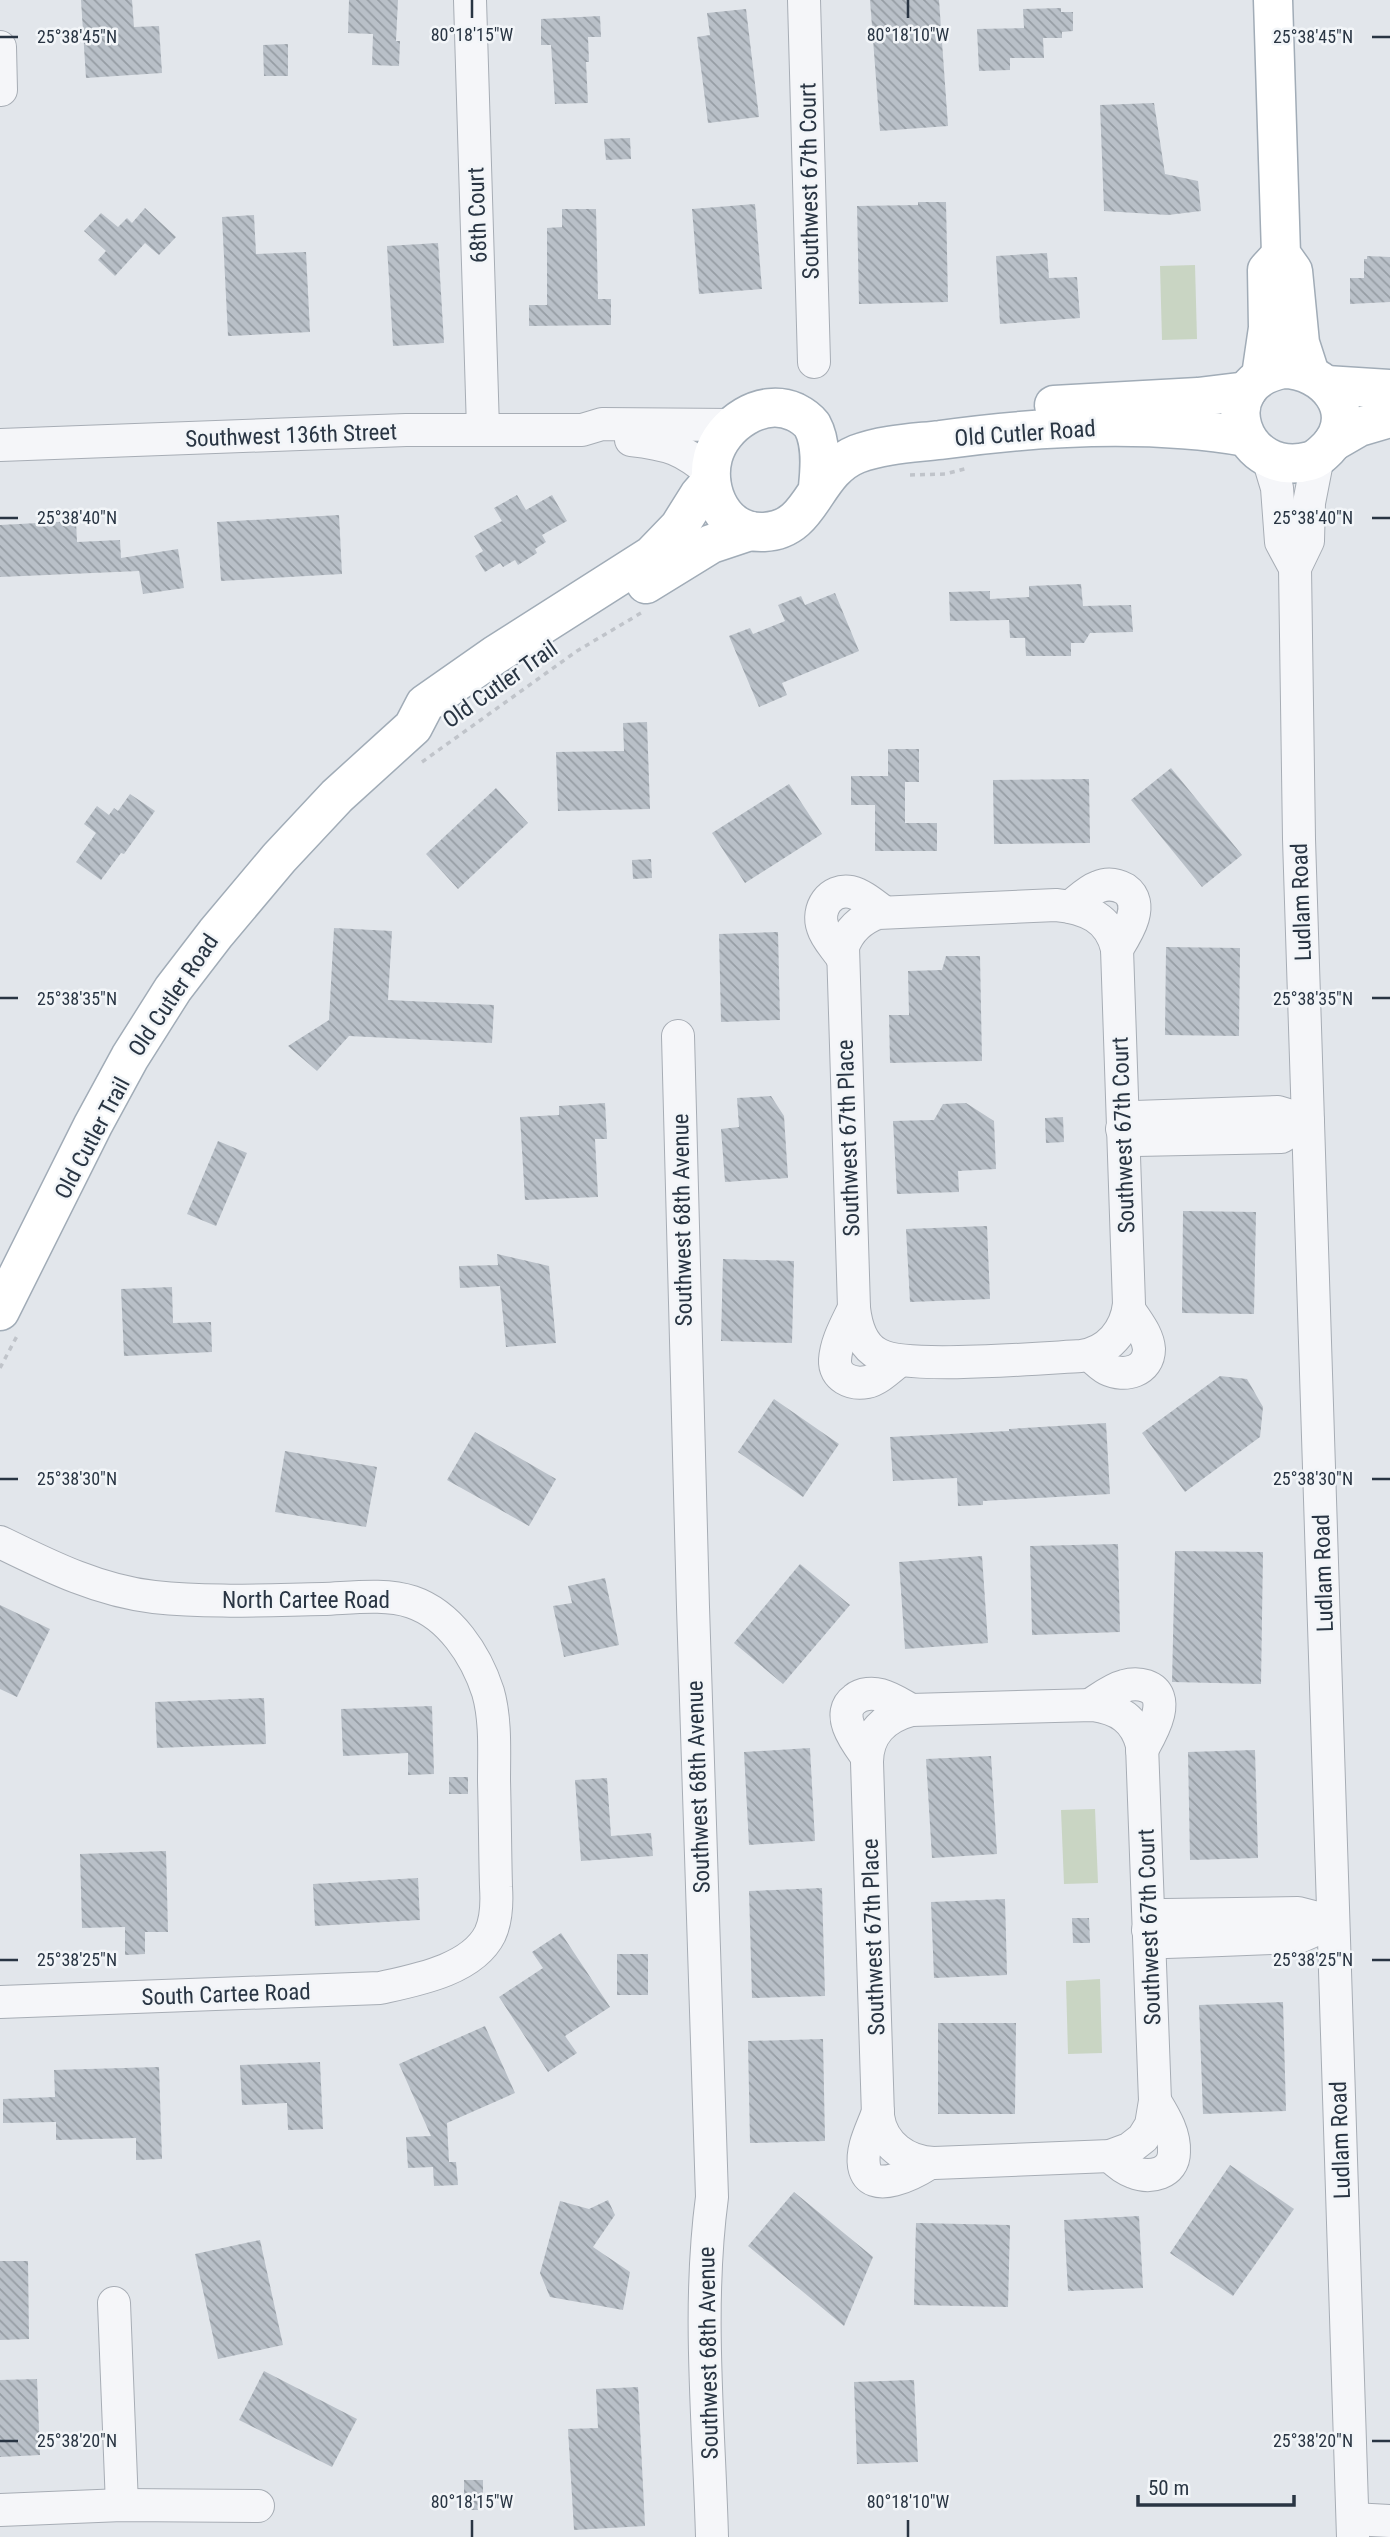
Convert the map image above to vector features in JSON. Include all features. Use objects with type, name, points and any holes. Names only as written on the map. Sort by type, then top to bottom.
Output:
[{"type":"main road","points":[[1273,0],[1281,254],[1293,271],[1298,336],[1318,379],[1338,402],[1338,430],[1326,450]]},
{"type":"main road","points":[[1257,447],[1240,417],[1241,406],[1254,383],[1268,328],[1267,270],[1281,254]]},
{"type":"main road","name":"Old Cutler Road","points":[[734,425],[758,410],[778,407],[799,413],[812,425],[855,431],[1030,407],[1107,400],[1213,396],[1254,383],[1283,369],[1296,369],[1318,379]]},
{"type":"main road","points":[[1318,379],[1390,389]]},
{"type":"main road","points":[[1326,450],[1359,428],[1390,418]]},
{"type":"main road","points":[[416,745],[425,704],[495,654],[652,555],[679,527],[711,477],[718,447],[734,425]]},
{"type":"main road","points":[[812,425],[818,443],[818,487]]},
{"type":"main road","name":"Old Cutler Road","points":[[10,1318],[108,1096],[173,989],[216,933],[279,858],[337,796],[416,745],[436,720],[535,653],[719,540],[750,531],[780,529],[794,522],[834,468],[862,453],[967,436],[1131,427],[1200,430],[1257,447],[1285,462],[1300,462],[1326,450]]},
{"type":"main road","points":[[711,477],[716,500],[727,518],[750,531]]},
{"type":"street","name":"68th Court","points":[[470,0],[483,429]]},
{"type":"street","name":"Southwest 67th Court","points":[[804,0],[814,362]]},
{"type":"street","points":[[0,47],[1,90]]},
{"type":"street","name":"Southwest 136th Street","points":[[0,444],[483,429],[582,430],[602,424],[734,425]]},
{"type":"street","name":"Southwest 136th Street","points":[[582,430],[605,438],[674,447],[690,455],[711,477]]},
{"type":"street","name":"Ludlam Road","points":[[1257,447],[1277,488],[1281,542],[1295,568]]},
{"type":"street","name":"Ludlam Road","points":[[1326,450],[1309,503],[1308,541],[1295,568],[1299,839],[1353,2528]]},
{"type":"street","points":[[841,956],[821,924],[822,910],[830,897],[835,893],[850,892],[884,912]]},
{"type":"street","name":"Southwest 67th Court","points":[[884,912],[1056,905],[1087,912],[1111,936],[1129,1309],[1124,1324],[1100,1350],[900,1361]]},
{"type":"street","name":"Southwest 67th Place","points":[[884,912],[868,916],[854,927],[846,937],[841,956],[854,1308],[859,1332],[870,1348],[878,1354],[900,1361]]},
{"type":"street","name":"Southwest 68th Avenue","points":[[678,1036],[712,2197],[706,2246],[705,2336],[712,2537]]},
{"type":"street","points":[[1122,1129],[1135,1117],[1148,1116],[1278,1112],[1308,1121]]},
{"type":"street","points":[[854,1308],[841,1336],[835,1358],[835,1367],[840,1376],[847,1380],[867,1382],[900,1361]]},
{"type":"street","name":"North Cartee Road","points":[[0,1542],[88,1581],[150,1597],[222,1601],[394,1598],[412,1602],[444,1622],[467,1647],[482,1676],[491,1705],[497,1896],[494,1922],[489,1935],[467,1958],[449,1967]]},
{"type":"street","points":[[867,1757],[854,1740],[847,1722],[846,1714],[856,1697],[873,1694],[891,1698],[911,1710],[1090,1705],[1125,1686],[1139,1685],[1152,1689],[1158,1699],[1158,1717],[1142,1750]]},
{"type":"street","name":"Southwest 67th Court","points":[[1090,1705],[1106,1707],[1127,1717],[1139,1735],[1142,1750],[1155,2101],[1151,2125],[1143,2138],[1129,2149],[1110,2156]]},
{"type":"street","name":"Southwest 67th Place","points":[[911,1710],[891,1717],[882,1724],[870,1741],[867,1757],[878,2112],[879,2124],[896,2150],[913,2160],[930,2163]]},
{"type":"street","points":[[1148,1930],[1165,1915],[1298,1913],[1333,1922]]},
{"type":"street","name":"South Cartee Road","points":[[0,2002],[361,1990],[402,1983],[449,1967]]},
{"type":"street","points":[[878,2112],[864,2154],[864,2165],[872,2178],[888,2181],[900,2179],[930,2163],[1110,2156],[1123,2167],[1144,2175],[1154,2175],[1169,2167],[1173,2160],[1173,2141],[1155,2101]]},
{"type":"street","points":[[114,2304],[122,2505]]},
{"type":"street","points":[[0,2510],[122,2505],[258,2506]]},
{"type":"street","points":[[1353,2528],[1390,2521]]},
{"type":"path","points":[[904,475],[945,474],[979,465]]},
{"type":"path","name":"Old Cutler Trail","points":[[416,745],[652,607]]},
{"type":"path","points":[[0,1368],[12,1349],[10,1318]]},
{"type":"green space","points":[[1195,265],[1197,339],[1162,340],[1160,266]]},
{"type":"green space","points":[[1095,1809],[1098,1883],[1064,1884],[1061,1810]]},
{"type":"green space","points":[[1100,1979],[1102,2053],[1068,2054],[1066,1981]]},
{"type":"building","points":[[81,0],[132,0],[134,27],[159,26],[162,73],[86,78]]},
{"type":"building","points":[[349,0],[398,0],[396,41],[400,41],[399,66],[372,65],[373,34],[348,33]]},
{"type":"building","points":[[870,0],[939,0],[948,126],[880,131]]},
{"type":"building","points":[[1061,8],[1061,12],[1073,12],[1073,31],[1062,32],[1062,38],[1043,38],[1044,58],[1010,58],[1010,70],[979,71],[977,29],[1024,28],[1023,9]]},
{"type":"building","points":[[746,9],[759,117],[708,123],[697,37],[710,35],[707,13]]},
{"type":"building","points":[[600,16],[601,37],[588,37],[588,103],[555,104],[551,45],[541,45],[541,19]]},
{"type":"building","points":[[288,44],[288,76],[264,76],[263,45]]},
{"type":"building","points":[[1154,103],[1165,174],[1198,181],[1201,211],[1168,215],[1104,211],[1100,105]]},
{"type":"building","points":[[630,138],[631,159],[606,160],[604,139]]},
{"type":"building","points":[[918,202],[946,202],[948,302],[859,304],[857,206],[918,205]]},
{"type":"building","points":[[755,204],[762,289],[699,294],[692,209]]},
{"type":"building","points":[[145,208],[176,237],[159,255],[145,243],[115,276],[98,260],[106,251],[84,231],[101,213],[118,227],[127,218],[132,223]]},
{"type":"building","points":[[562,209],[596,209],[598,299],[611,299],[611,325],[529,326],[529,305],[547,305],[547,228],[562,227]]},
{"type":"building","points":[[254,215],[256,254],[306,252],[310,332],[228,336],[222,217]]},
{"type":"building","points":[[438,243],[444,343],[393,346],[387,246]]},
{"type":"building","points":[[1047,253],[1049,278],[1077,277],[1080,318],[1000,324],[996,256]]},
{"type":"building","points":[[1367,256],[1390,257],[1390,302],[1350,304],[1350,278],[1364,278],[1364,259],[1367,259]]},
{"type":"building","points":[[517,495],[526,510],[552,495],[567,521],[542,535],[546,542],[535,549],[537,553],[518,565],[515,560],[503,567],[500,563],[485,572],[475,556],[483,551],[474,536],[502,521],[494,508]]},
{"type":"building","points":[[339,515],[342,574],[221,581],[217,522]]},
{"type":"building","points":[[76,521],[77,542],[120,540],[121,558],[178,549],[184,588],[143,594],[139,571],[0,577],[0,525]]},
{"type":"building","points":[[1081,584],[1083,606],[1131,605],[1133,632],[1090,633],[1084,643],[1071,643],[1071,656],[1026,656],[1025,638],[1010,638],[1009,620],[950,621],[949,592],[990,591],[990,599],[1029,597],[1029,586]]},
{"type":"building","points":[[835,593],[859,651],[782,683],[787,695],[759,707],[729,636],[750,628],[753,634],[785,621],[778,605],[801,596],[805,605]]},
{"type":"building","points":[[647,722],[650,809],[558,811],[556,752],[624,751],[623,723]]},
{"type":"building","points":[[888,749],[919,749],[919,782],[905,782],[905,823],[937,823],[937,851],[875,851],[875,805],[851,805],[851,776],[888,776]]},
{"type":"building","points":[[1171,768],[1242,855],[1202,887],[1131,800]]},
{"type":"building","points":[[1089,779],[1090,843],[994,844],[993,780]]},
{"type":"building","points":[[789,784],[822,834],[745,883],[712,833]]},
{"type":"building","points":[[496,788],[528,823],[458,889],[426,854]]},
{"type":"building","points":[[130,794],[155,811],[101,880],[76,862],[96,833],[84,824],[97,806],[109,815],[114,808],[118,811]]},
{"type":"building","points":[[651,859],[652,878],[633,879],[632,860]]},
{"type":"building","points":[[334,928],[392,931],[388,1000],[494,1005],[492,1043],[349,1036],[317,1071],[288,1046],[329,1020]]},
{"type":"building","points":[[778,932],[780,1020],[721,1022],[719,934]]},
{"type":"building","points":[[1166,947],[1240,948],[1239,1036],[1165,1035]]},
{"type":"building","points":[[946,956],[980,956],[982,1061],[890,1063],[889,1015],[909,1015],[908,971],[942,970]]},
{"type":"building","points":[[771,1096],[784,1116],[788,1178],[725,1182],[721,1129],[739,1127],[737,1098]]},
{"type":"building","points":[[605,1103],[607,1139],[595,1139],[598,1197],[525,1200],[520,1117],[559,1115],[559,1106]]},
{"type":"building","points":[[966,1103],[994,1121],[996,1169],[958,1171],[959,1192],[897,1194],[893,1121],[934,1120],[943,1104]]},
{"type":"building","points":[[1063,1117],[1064,1142],[1046,1143],[1045,1118]]},
{"type":"building","points":[[218,1141],[247,1153],[216,1226],[187,1214]]},
{"type":"building","points":[[1183,1211],[1256,1212],[1254,1314],[1182,1313]]},
{"type":"building","points":[[987,1226],[990,1299],[910,1302],[906,1229]]},
{"type":"building","points":[[497,1254],[549,1266],[556,1343],[506,1347],[500,1286],[460,1288],[459,1266],[498,1265]]},
{"type":"building","points":[[723,1259],[794,1261],[792,1343],[721,1341]]},
{"type":"building","points":[[172,1287],[173,1323],[211,1322],[212,1352],[124,1356],[121,1289]]},
{"type":"building","points":[[1220,1376],[1247,1379],[1263,1407],[1260,1437],[1185,1492],[1142,1433]]},
{"type":"building","points":[[774,1399],[839,1444],[803,1497],[738,1452]]},
{"type":"building","points":[[1106,1423],[1110,1494],[983,1501],[983,1505],[958,1506],[957,1478],[893,1481],[890,1437]]},
{"type":"building","points":[[475,1432],[556,1479],[529,1526],[447,1480]]},
{"type":"building","points":[[285,1451],[377,1467],[366,1527],[275,1512]]},
{"type":"building","points":[[1118,1544],[1120,1632],[1032,1635],[1030,1546]]},
{"type":"building","points":[[1175,1551],[1263,1552],[1261,1684],[1172,1682]]},
{"type":"building","points":[[982,1556],[988,1643],[905,1649],[899,1562]]},
{"type":"building","points":[[800,1564],[850,1605],[783,1684],[734,1643]]},
{"type":"building","points":[[605,1578],[619,1645],[564,1657],[553,1606],[572,1603],[568,1586]]},
{"type":"building","points":[[0,1605],[50,1629],[17,1697],[0,1689]]},
{"type":"building","points":[[264,1698],[266,1744],[157,1748],[155,1702]]},
{"type":"building","points":[[432,1706],[434,1774],[408,1775],[408,1753],[343,1756],[341,1709]]},
{"type":"building","points":[[810,1748],[815,1841],[749,1845],[744,1752]]},
{"type":"building","points":[[1255,1750],[1258,1858],[1190,1860],[1188,1752]]},
{"type":"building","points":[[991,1756],[997,1854],[932,1858],[926,1759]]},
{"type":"building","points":[[449,1777],[468,1777],[468,1794],[449,1794]]},
{"type":"building","points":[[607,1778],[611,1836],[651,1833],[653,1856],[581,1861],[575,1780]]},
{"type":"building","points":[[166,1851],[168,1932],[145,1932],[145,1954],[125,1955],[125,1927],[82,1928],[80,1854]]},
{"type":"building","points":[[418,1878],[420,1920],[315,1926],[313,1884]]},
{"type":"building","points":[[822,1888],[825,1996],[752,1998],[749,1891]]},
{"type":"building","points":[[1005,1899],[1007,1975],[934,1978],[931,1902]]},
{"type":"building","points":[[1072,1918],[1089,1918],[1090,1943],[1073,1943]]},
{"type":"building","points":[[561,1933],[610,2007],[565,2036],[577,2053],[548,2072],[499,1997],[543,1968],[532,1952]]},
{"type":"building","points":[[617,1954],[648,1954],[648,1995],[617,1995]]},
{"type":"building","points":[[1283,2002],[1286,2111],[1203,2114],[1199,2005]]},
{"type":"building","points":[[938,2023],[1016,2023],[1015,2114],[938,2114]]},
{"type":"building","points":[[485,2026],[515,2093],[447,2123],[449,2162],[456,2162],[458,2185],[434,2186],[433,2167],[408,2168],[406,2137],[431,2136],[399,2064]]},
{"type":"building","points":[[823,2039],[825,2141],[750,2143],[748,2041]]},
{"type":"building","points":[[320,2062],[323,2129],[288,2130],[287,2103],[242,2105],[240,2065]]},
{"type":"building","points":[[159,2067],[162,2159],[136,2160],[136,2138],[56,2140],[56,2122],[3,2123],[3,2099],[55,2097],[54,2070]]},
{"type":"building","points":[[1230,2165],[1294,2209],[1233,2296],[1170,2253]]},
{"type":"building","points":[[794,2192],[873,2257],[844,2326],[748,2246]]},
{"type":"building","points":[[608,2200],[615,2215],[593,2247],[630,2272],[623,2310],[550,2297],[540,2273],[560,2201],[589,2209]]},
{"type":"building","points":[[1139,2216],[1143,2288],[1068,2291],[1064,2220]]},
{"type":"building","points":[[916,2223],[1010,2225],[1008,2307],[914,2305]]},
{"type":"building","points":[[260,2240],[283,2345],[218,2359],[195,2254]]},
{"type":"building","points":[[0,2261],[28,2261],[29,2339],[0,2340]]},
{"type":"building","points":[[264,2371],[357,2419],[332,2467],[239,2420]]},
{"type":"building","points":[[37,2379],[40,2455],[0,2457],[0,2380]]},
{"type":"building","points":[[914,2380],[918,2462],[857,2464],[854,2382]]},
{"type":"building","points":[[638,2387],[645,2526],[574,2530],[568,2429],[598,2428],[596,2389]]},
{"type":"building","points":[[464,2480],[483,2480],[483,2510],[464,2510]]}]
